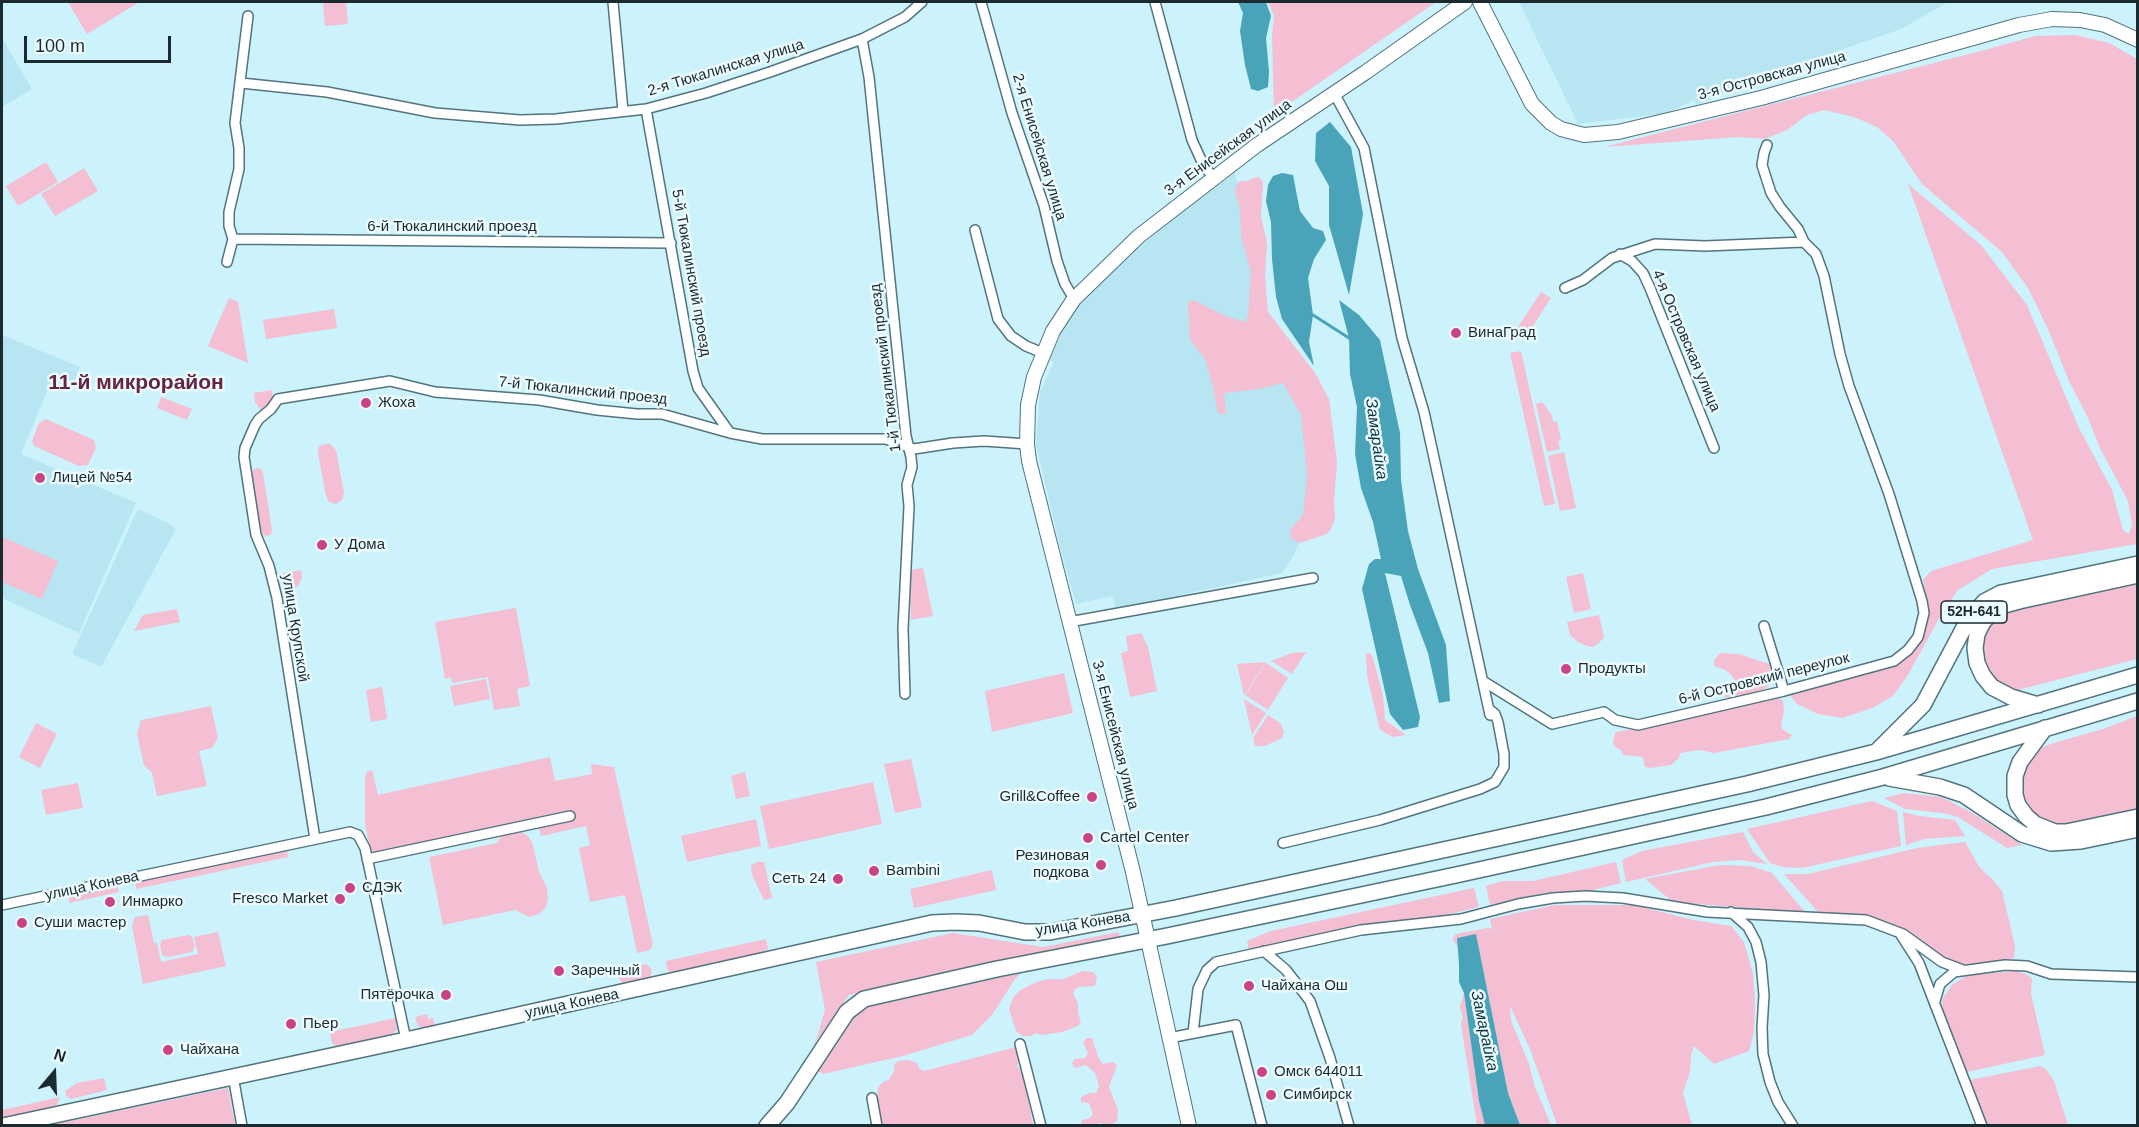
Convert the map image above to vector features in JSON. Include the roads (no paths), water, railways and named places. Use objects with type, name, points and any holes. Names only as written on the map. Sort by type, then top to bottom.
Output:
[{"type":"main road","name":"52Н-641","points":[[1876,752],[1923,705],[1967,622],[1984,602],[2001,593],[2138,564]]},
{"type":"main road","name":"52Н-641","points":[[2038,705],[2011,697],[1992,687],[1983,676],[1977,663],[1975,648],[1977,634],[1983,622],[2001,606],[2138,575]]},
{"type":"main road","name":"улица Конева","points":[[3,1125],[406,1040],[932,923],[955,921],[1025,932],[1050,932],[1142,915],[1747,784],[1876,752],[2138,675]]},
{"type":"main road","name":"улица Конева","points":[[767,1125],[787,1103],[847,1012],[864,999],[987,971],[1720,817],[1883,777],[2138,701]]},
{"type":"main road","points":[[2045,728],[2024,755],[2014,776],[2018,805],[2026,816],[2045,830],[2055,832],[2066,832],[2138,817]]},
{"type":"main road","points":[[1883,777],[1940,787],[1964,795],[2022,834],[2051,843],[2081,841],[2138,829]]},
{"type":"street","points":[[613,2],[622,111]]},
{"type":"street","name":"2-я Тюкалинская улица","points":[[241,82],[327,92],[415,109],[475,117],[520,120],[556,119],[646,109],[771,72],[862,39],[905,17],[922,2]]},
{"type":"street","name":"2-я Енисейская улица","points":[[981,2],[1012,113],[1044,206],[1057,261],[1065,284],[1074,299]]},
{"type":"street","points":[[1155,2],[1192,140],[1202,162],[1213,178]]},
{"type":"street","name":"3-я Енисейская улица","points":[[1189,1125],[1148,939],[1029,461],[1028,405],[1034,377],[1062,315],[1074,299],[1139,236],[1257,144],[1465,2]]},
{"type":"street","name":"3-я Островская улица","points":[[1480,2],[1532,104],[1551,123],[1561,129],[1584,135],[1618,132],[1761,98],[2030,23],[2052,19],[2105,26],[2138,40]]},
{"type":"street","points":[[227,261],[233,239],[228,219],[239,169],[239,148],[235,123],[248,16]]},
{"type":"street","name":"1-й Тюкалинский проезд","points":[[862,39],[869,77],[912,466],[907,485],[909,506],[903,629],[906,694]]},
{"type":"street","points":[[1283,843],[1380,820],[1469,793],[1495,782],[1504,767],[1498,722],[1494,714],[1489,712],[1424,412],[1402,338],[1364,148],[1334,93]]},
{"type":"street","name":"5-й Тюкалинский проезд","points":[[646,109],[693,371],[702,394],[730,433]]},
{"type":"street","points":[[1564,288],[1583,280],[1603,263],[1620,254],[1655,244],[1705,246],[1804,243],[1798,229],[1772,193],[1762,165],[1767,145]]},
{"type":"street","points":[[975,230],[998,319],[1011,336],[1043,353]]},
{"type":"street","name":"6-й Тюкалинский проезд","points":[[233,239],[671,243]]},
{"type":"street","name":"6-й Островский переулок","points":[[1483,681],[1552,724],[1604,712],[1615,720],[1638,725],[1784,691],[1894,661],[1908,650],[1920,631],[1924,613],[1922,601],[1889,494],[1849,386],[1824,276],[1816,254],[1804,243]]},
{"type":"street","name":"4-я Островская улица","points":[[1620,254],[1638,267],[1650,288],[1714,448]]},
{"type":"street","name":"7-й Тюкалинский проезд","points":[[278,399],[390,381],[435,392],[539,400],[607,411],[662,414],[730,433],[762,439],[886,439],[921,449],[953,443],[984,441],[1027,444]]},
{"type":"street","name":"улица Крупской","points":[[278,399],[255,425],[245,448],[244,457],[256,535],[269,566],[277,598],[315,839]]},
{"type":"street","points":[[1069,622],[1313,578]]},
{"type":"street","points":[[1764,626],[1784,691]]},
{"type":"street","points":[[406,1040],[367,859],[570,816]]},
{"type":"street","name":"улица Конева","points":[[2,905],[350,832],[358,835],[365,848],[367,859]]},
{"type":"street","points":[[1193,1034],[1198,989],[1207,970],[1216,962],[1361,930],[1461,919],[1518,904],[1553,898],[1585,896],[1623,898],[1707,912],[1866,920],[1892,929],[1916,942],[1942,962],[1963,970]]},
{"type":"street","points":[[1731,912],[1748,927],[1756,942],[1761,962],[1764,995],[1763,1054],[1778,1102],[1793,1125]]},
{"type":"street","points":[[1892,929],[1905,939],[1914,953],[1935,1001],[1982,1125]]},
{"type":"street","points":[[1264,951],[1286,970],[1310,1001],[1330,1058],[1349,1125]]},
{"type":"street","points":[[1935,1001],[1940,984],[1947,976],[1963,970],[2017,964],[2051,974],[2138,977]]},
{"type":"street","points":[[1169,1038],[1236,1025],[1262,1125]]},
{"type":"street","points":[[1020,1044],[1041,1125]]},
{"type":"street","points":[[233,1076],[242,1125]]},
{"type":"street","points":[[872,1098],[877,1125]]},
{"type":"water","points":[[1238,2],[1266,2],[1271,16],[1266,38],[1268,87],[1258,91],[1251,89],[1245,65],[1240,31],[1243,13]]},
{"type":"water","points":[[1330,122],[1351,147],[1363,214],[1349,295],[1329,225],[1329,186],[1315,161],[1316,133]]},
{"type":"water","points":[[1282,173],[1293,175],[1300,211],[1313,228],[1323,231],[1326,240],[1314,259],[1308,278],[1313,315],[1309,342],[1314,366],[1282,319],[1276,297],[1271,222],[1266,201],[1268,185],[1273,176]]},
{"type":"water","points":[[1339,300],[1359,315],[1380,340],[1400,433],[1401,480],[1408,531],[1418,569],[1446,645],[1450,701],[1439,703],[1428,653],[1401,576],[1385,573],[1420,717],[1418,727],[1403,730],[1390,714],[1362,589],[1369,564],[1375,559],[1381,559],[1373,522],[1361,488],[1355,454],[1357,407],[1350,374],[1349,338]]},
{"type":"water","points":[[1476,934],[1508,1093],[1520,1125],[1485,1125],[1479,1101],[1464,993],[1459,982],[1457,938]]},
{"type":"waterway","name":"Замарайка","points":[[1313,315],[1349,338]]},
{"type":"place","name":"ВинаГрад","points":[[1456,333]]},
{"type":"place","name":"Жоха","points":[[366,403]]},
{"type":"place","name":"Лицей №54","points":[[40,478]]},
{"type":"place","name":"У Дома","points":[[322,545]]},
{"type":"place","name":"Продукты","points":[[1566,669]]},
{"type":"place","name":"Grill&Coffee","points":[[1092,797]]},
{"type":"place","name":"Cartel Center","points":[[1088,838]]},
{"type":"place","name":"Резиновая подкова","points":[[1101,865]]},
{"type":"place","name":"Bambini","points":[[874,871]]},
{"type":"place","name":"Сеть 24","points":[[838,879]]},
{"type":"place","name":"СДЭК","points":[[350,888]]},
{"type":"place","name":"Fresco Market","points":[[340,899]]},
{"type":"place","name":"Инмарко","points":[[110,902]]},
{"type":"place","name":"Суши мастер","points":[[22,923]]},
{"type":"place","name":"Заречный","points":[[559,971]]},
{"type":"place","name":"Чайхана Ош","points":[[1249,986]]},
{"type":"place","name":"Пятёрочка","points":[[446,995]]},
{"type":"place","name":"Пьер","points":[[291,1024]]},
{"type":"place","name":"Чайхана","points":[[168,1050]]},
{"type":"place","name":"Омск 644011","points":[[1262,1072]]},
{"type":"place","name":"Симбирск","points":[[1271,1095]]},
{"type":"district","name":"11-й микрорайон","points":[[136,383]]}]
